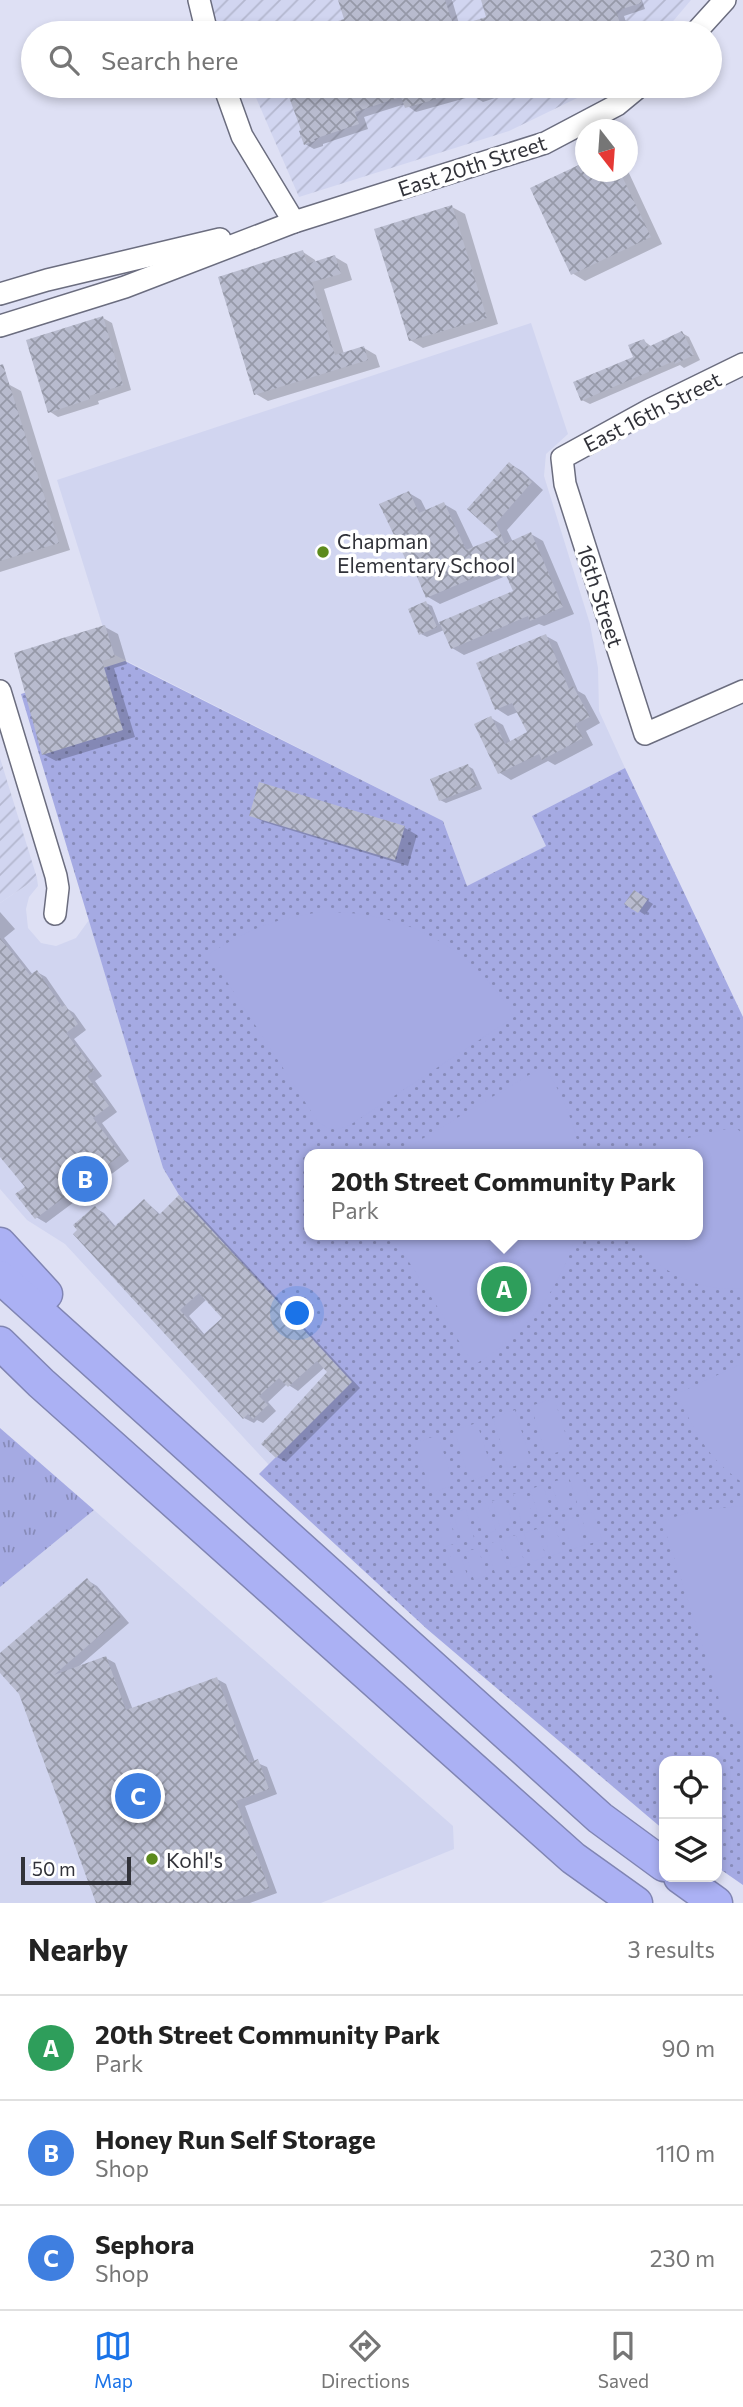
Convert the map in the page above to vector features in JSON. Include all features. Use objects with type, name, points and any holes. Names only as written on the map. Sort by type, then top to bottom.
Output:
[{"type":"highway","points":[[0,1244],[89,1339],[122,1387]]},
{"type":"highway","points":[[0,1277],[600,1818],[659,1861]]},
{"type":"highway","points":[[0,1343],[41,1383],[573,1858],[636,1903]]},
{"type":"highway","points":[[0,1354],[41,1383]]},
{"type":"highway","points":[[687,1882],[716,1903]]},
{"type":"street","points":[[199,0],[205,21]]},
{"type":"street","points":[[706,21],[725,0]]},
{"type":"street","points":[[228,98],[242,136],[294,222]]},
{"type":"street","name":"East 20th Street","points":[[0,326],[125,287],[294,222],[545,143],[625,98]]},
{"type":"street","name":"East 20th Street","points":[[0,294],[56,277],[294,222]]},
{"type":"street","name":"East 16th Street","points":[[562,458],[651,409],[743,365]]},
{"type":"street","name":"16th Street","points":[[562,458],[565,484],[645,734],[743,691]]},
{"type":"street","points":[[0,691],[56,876],[58,888],[55,914]]},
{"type":"shaded area","points":[[192,0],[691,0],[673,21],[198,21]]},
{"type":"shaded area","points":[[256,98],[577,98],[509,131],[299,197]]},
{"type":"shaded area","name":"Chapman Elementary School","points":[[531,323],[568,434],[546,454],[544,476],[590,624],[598,668],[599,711],[625,768],[532,816],[547,846],[467,886],[443,821],[111,653],[57,480]]},
{"type":"shaded area","points":[[0,758],[37,878],[0,903]]},
{"type":"shaded area","points":[[37,878],[38,886],[29,897],[26,909],[28,928],[41,943],[56,946],[76,938],[89,920],[163,1168],[179,1195],[352,1382],[269,1465],[65,1244],[27,1220],[0,1189],[0,903]]},
{"type":"shaded area","points":[[94,1510],[453,1826],[454,1849],[321,1903],[0,1903],[0,1587]]},
{"type":"green space","points":[[125,661],[443,821],[467,886],[546,846],[532,816],[625,768],[743,1017],[743,1885],[722,1870],[722,1756],[659,1756],[659,1826],[427,1629],[259,1474],[351,1382],[179,1195],[163,1168],[21,694]]},
{"type":"green space","points":[[324,912],[382,918],[409,926],[434,938],[479,971],[498,992],[514,1017],[350,1125],[337,1129],[318,1122],[209,954],[264,926],[293,917]]},
{"type":"green space","points":[[544,1066],[567,1108],[579,1149],[405,1149]]},
{"type":"green space","points":[[735,1127],[743,1134],[743,1288],[711,1287],[680,1277],[652,1259],[634,1240],[703,1240],[703,1149],[641,1149]]},
{"type":"green space","points":[[395,1240],[574,1240],[560,1275],[538,1310],[509,1340],[474,1365]]},
{"type":"green space","points":[[743,1363],[743,1483],[711,1454],[696,1432],[677,1394]]},
{"type":"green space","points":[[554,1398],[570,1448],[546,1456],[531,1406]]},
{"type":"green space","points":[[515,1410],[531,1461],[508,1468],[493,1418]]},
{"type":"green space","points":[[477,1423],[493,1473],[470,1481],[454,1430]]},
{"type":"green space","points":[[0,1428],[94,1510],[0,1587]]},
{"type":"green space","points":[[438,1435],[454,1485],[431,1493],[415,1443]]},
{"type":"green space","points":[[581,1473],[590,1502],[578,1506],[569,1477]]},
{"type":"green space","points":[[564,1479],[573,1507],[560,1511],[551,1482]]},
{"type":"green space","points":[[543,1485],[552,1514],[539,1518],[530,1489]]},
{"type":"green space","points":[[525,1491],[534,1519],[522,1523],[513,1494]]},
{"type":"green space","points":[[505,1497],[513,1526],[501,1530],[492,1501]]},
{"type":"green space","points":[[487,1503],[496,1531],[483,1535],[475,1506]]},
{"type":"green space","points":[[743,1506],[743,1724],[731,1721],[721,1710],[718,1692],[662,1521],[697,1510]]},
{"type":"green space","points":[[466,1509],[474,1538],[462,1542],[453,1513]]},
{"type":"green space","points":[[593,1512],[602,1540],[589,1544],[581,1515]]},
{"type":"green space","points":[[448,1515],[457,1543],[444,1547],[436,1519]]},
{"type":"green space","points":[[576,1517],[585,1545],[572,1549],[563,1521]]},
{"type":"green space","points":[[554,1523],[563,1552],[550,1556],[542,1527]]},
{"type":"green space","points":[[537,1529],[546,1557],[533,1561],[524,1533]]},
{"type":"green space","points":[[516,1535],[525,1564],[512,1568],[503,1539]]},
{"type":"green space","points":[[499,1540],[507,1569],[495,1573],[486,1545]]},
{"type":"green space","points":[[478,1548],[487,1576],[474,1580],[465,1552]]},
{"type":"green space","points":[[460,1553],[469,1581],[457,1585],[448,1557]]},
{"type":"building","points":[[338,0],[445,0],[452,21],[338,21],[344,19]]},
{"type":"building","points":[[481,0],[641,0],[641,3],[616,11],[619,21],[473,21],[486,17]]},
{"type":"building","points":[[289,98],[398,98],[355,112],[359,124],[304,145],[299,131],[301,130]]},
{"type":"building","points":[[401,98],[440,98],[405,108]]},
{"type":"building","points":[[575,167],[575,182],[625,182],[651,237],[571,275],[530,188]]},
{"type":"building","points":[[452,205],[487,318],[409,341],[374,229]]},
{"type":"building","points":[[303,250],[307,264],[335,255],[341,274],[312,282],[335,355],[364,346],[368,360],[254,395],[218,277]]},
{"type":"building","points":[[103,316],[123,385],[48,413],[26,340]]},
{"type":"building","points":[[682,331],[694,355],[581,401],[573,382],[633,357],[628,345],[644,339],[648,347]]},
{"type":"building","points":[[3,364],[59,543],[0,561],[0,365]]},
{"type":"building","points":[[509,462],[532,482],[496,523],[505,544],[531,532],[563,607],[530,621],[528,616],[451,649],[439,622],[513,591],[502,566],[426,598],[409,558],[406,560],[379,504],[409,491],[419,513],[444,502],[466,550],[498,537],[467,509]]},
{"type":"building","points":[[426,601],[437,627],[419,635],[408,609]]},
{"type":"building","points":[[105,625],[115,657],[102,661],[123,730],[42,755],[14,653]]},
{"type":"building","points":[[546,634],[569,689],[573,686],[590,717],[575,724],[583,738],[542,760],[539,754],[498,774],[474,724],[491,716],[505,744],[527,732],[512,703],[495,710],[476,663]]},
{"type":"building","points":[[468,764],[477,786],[439,801],[430,779]]},
{"type":"building","points":[[259,782],[405,826],[395,860],[249,816]]},
{"type":"building","points":[[634,890],[648,899],[638,913],[624,904]]},
{"type":"building","points":[[0,938],[30,975],[37,970],[62,1007],[65,1005],[78,1024],[66,1033],[94,1070],[87,1076],[109,1106],[93,1118],[121,1155],[35,1219],[15,1194],[25,1187],[0,1157]]},
{"type":"building","points":[[179,1195],[352,1382],[276,1458],[261,1444],[327,1372],[317,1361],[288,1387],[279,1378],[259,1396],[268,1405],[253,1419],[248,1414],[243,1419],[73,1234],[77,1230],[73,1225],[95,1206],[114,1227],[144,1199],[159,1215]],"holes":[[[199,1293],[222,1318],[203,1335],[180,1310]]]},
{"type":"building","points":[[87,1578],[121,1617],[54,1675],[106,1656],[126,1710],[217,1677],[249,1763],[258,1759],[269,1789],[236,1801],[269,1888],[228,1903],[96,1903],[19,1694],[0,1673],[0,1653]]},
{"type":"place","name":"Chapman Elementary School","points":[[323,552]]},
{"type":"place","name":"Honey Run Self Storage","points":[[85,1179]]},
{"type":"place","name":"20th Street Community Park","points":[[504,1289]]},
{"type":"place","name":"Sephora","points":[[138,1796]]},
{"type":"place","name":"Kohl's","points":[[152,1859]]}]
